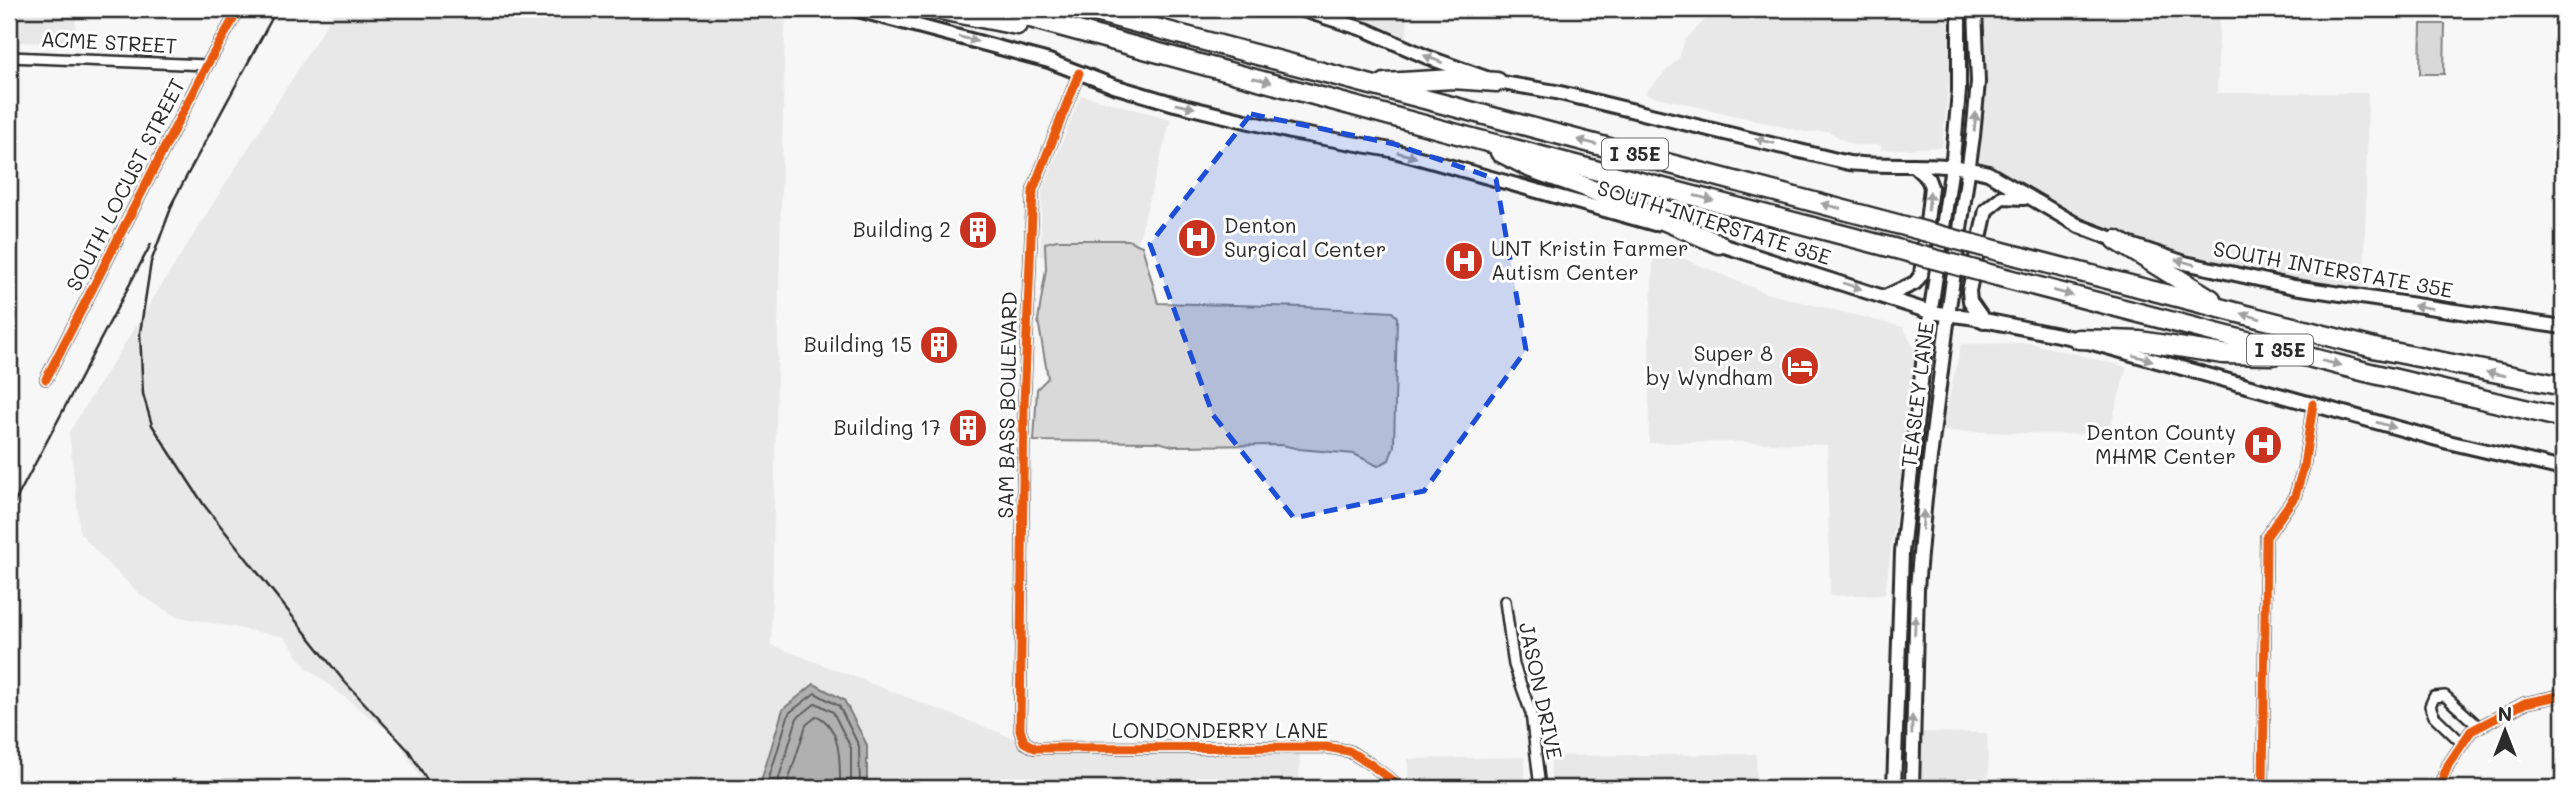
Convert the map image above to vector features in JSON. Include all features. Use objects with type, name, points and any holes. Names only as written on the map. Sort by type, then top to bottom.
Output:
[{"type":"highway","points":[[935,9],[1028,27],[1102,36]]},
{"type":"highway","name":"I 35E","points":[[997,9],[1472,138],[2301,356],[2563,418]]},
{"type":"highway","name":"I 35E","points":[[1084,9],[2378,349],[2563,386]]},
{"type":"highway","points":[[1373,84],[1453,79],[1497,82]]},
{"type":"highway","points":[[1472,138],[1531,168],[1583,186],[1719,244]]},
{"type":"highway","points":[[2116,240],[2225,309]]},
{"type":"highway","points":[[2078,340],[2140,341],[2223,354],[2301,356]]},
{"type":"main road","name":"SOUTH INTERSTATE 35E","points":[[855,9],[1049,61],[1175,104],[1291,132],[1361,144],[1427,160],[1590,205],[1930,312],[2078,340],[2448,442],[2563,469]]},
{"type":"main road","name":"SOUTH INTERSTATE 35E","points":[[1300,9],[1366,30],[1427,57],[1497,82],[1556,92],[1849,163],[1913,166],[1931,163],[1988,173],[2079,226],[2185,263],[2294,287],[2563,327]]},
{"type":"main road","points":[[1959,14],[1975,14]]},
{"type":"main road","name":"TEASLEY LANE","points":[[1894,788],[1899,587],[1912,452],[1952,167],[1959,91],[1959,14]]},
{"type":"main road","name":"TEASLEY LANE","points":[[1912,788],[1917,588],[1929,464],[1969,169],[1978,82],[1975,14]]},
{"type":"main road","points":[[1885,297],[1915,283],[1921,275],[1931,187],[1928,179],[1913,166]]},
{"type":"main road","points":[[1984,321],[1970,301],[1969,291],[1986,209],[2002,197],[2031,199]]},
{"type":"main road","points":[[1899,587],[1917,588]]},
{"type":"street","name":"SOUTH LOCUST STREET","points":[[46,379],[207,65],[239,9]]},
{"type":"street","name":"ACME STREET","points":[[9,57],[207,65]]},
{"type":"street","name":"SAM BASS BOULEVARD","points":[[1028,743],[1024,742],[1020,730],[1021,565],[1024,404],[1033,190],[1079,73]]},
{"type":"street","points":[[2263,788],[2266,537],[2295,496],[2304,466],[2313,404]]},
{"type":"street","name":"JASON DRIVE","points":[[1505,601],[1514,665],[1531,713],[1540,788]]},
{"type":"street","points":[[2439,788],[2448,765],[2462,743],[2478,726],[2525,703],[2563,695]]},
{"type":"street","points":[[2462,743],[2434,716],[2430,706],[2434,697],[2445,696],[2478,726]]},
{"type":"street","name":"LONDONDERRY LANE","points":[[1028,743],[1035,748],[1326,747],[1349,751],[1402,788]]},
{"type":"highlighted area","points":[[1251,114],[1394,144],[1496,179],[1526,350],[1424,491],[1294,518],[1213,415],[1150,244]]},
{"type":"shaded area","points":[[9,9],[76,9],[75,43],[9,42]]},
{"type":"shaded area","points":[[336,9],[787,9],[771,645],[1035,748],[1300,747],[1299,788],[426,788],[397,738],[306,667],[285,637],[175,616],[141,595],[80,533],[69,432]]},
{"type":"shaded area","points":[[1339,9],[1408,9],[1407,37]]},
{"type":"shaded area","points":[[1716,9],[1949,9],[1951,61],[1942,147],[1881,150],[1881,145],[1852,145],[1828,131],[1805,132],[1644,94],[1679,58],[1685,40]]},
{"type":"shaded area","points":[[1982,9],[2220,9],[2217,93],[2368,93],[2364,288],[2223,267],[2116,237],[2002,177],[1981,162],[1978,156],[1984,74]]},
{"type":"shaded area","points":[[2421,24],[2445,24],[2444,74],[2420,74]]},
{"type":"shaded area","points":[[1081,95],[1171,119],[1135,253],[1040,256],[1042,192]]},
{"type":"shaded area","points":[[1057,240],[1128,240],[1142,246],[1158,303],[1392,312],[1397,317],[1394,446],[1389,460],[1378,466],[1354,454],[1282,445],[1173,446],[1158,442],[1034,441],[1037,389],[1048,378],[1038,320],[1046,269],[1045,243]]},
{"type":"shaded area","points":[[1654,246],[1765,293],[1903,327],[1917,354],[1885,594],[1830,596],[1827,445],[1649,443],[1649,340]]},
{"type":"shaded area","points":[[2030,343],[2127,367],[2108,435],[1942,431],[1961,344]]},
{"type":"shaded area","points":[[1919,732],[1987,733],[1989,788],[1918,788]]},
{"type":"shaded area","points":[[1756,754],[1757,788],[1551,788],[1551,756]]},
{"type":"shaded area","points":[[1525,757],[1525,788],[1429,788],[1408,780],[1408,759]]},
{"type":"water","points":[[814,684],[844,700],[867,745],[867,788],[759,788],[783,709]]},
{"type":"railway","points":[[170,207],[277,9]]},
{"type":"railway","points":[[174,200],[151,262],[140,333],[143,394],[152,425],[204,505],[343,680],[409,751],[432,788]]},
{"type":"railway","points":[[9,513],[151,244]]},
{"type":"cycle path","points":[[46,379],[207,65],[239,9]]},
{"type":"cycle path","points":[[1079,73],[1033,190],[1024,404],[1020,730],[1024,742],[1035,748],[1326,747],[1349,751],[1402,788]]},
{"type":"cycle path","points":[[2263,788],[2266,537],[2295,496],[2304,466],[2313,404]]},
{"type":"cycle path","points":[[2439,788],[2448,765],[2471,731],[2525,703],[2563,695]]},
{"type":"place","name":"Building 2","points":[[978,230]]},
{"type":"place","name":"Denton Surgical Center","points":[[1197,238]]},
{"type":"place","name":"UNT Kristin Farmer Autism Center","points":[[1464,261]]},
{"type":"place","name":"Building 15","points":[[939,345]]},
{"type":"place","name":"Super 8 by Wyndham","points":[[1800,366]]},
{"type":"place","name":"Building 17","points":[[968,428]]},
{"type":"place","name":"Denton County MHMR Center","points":[[2263,445]]}]
